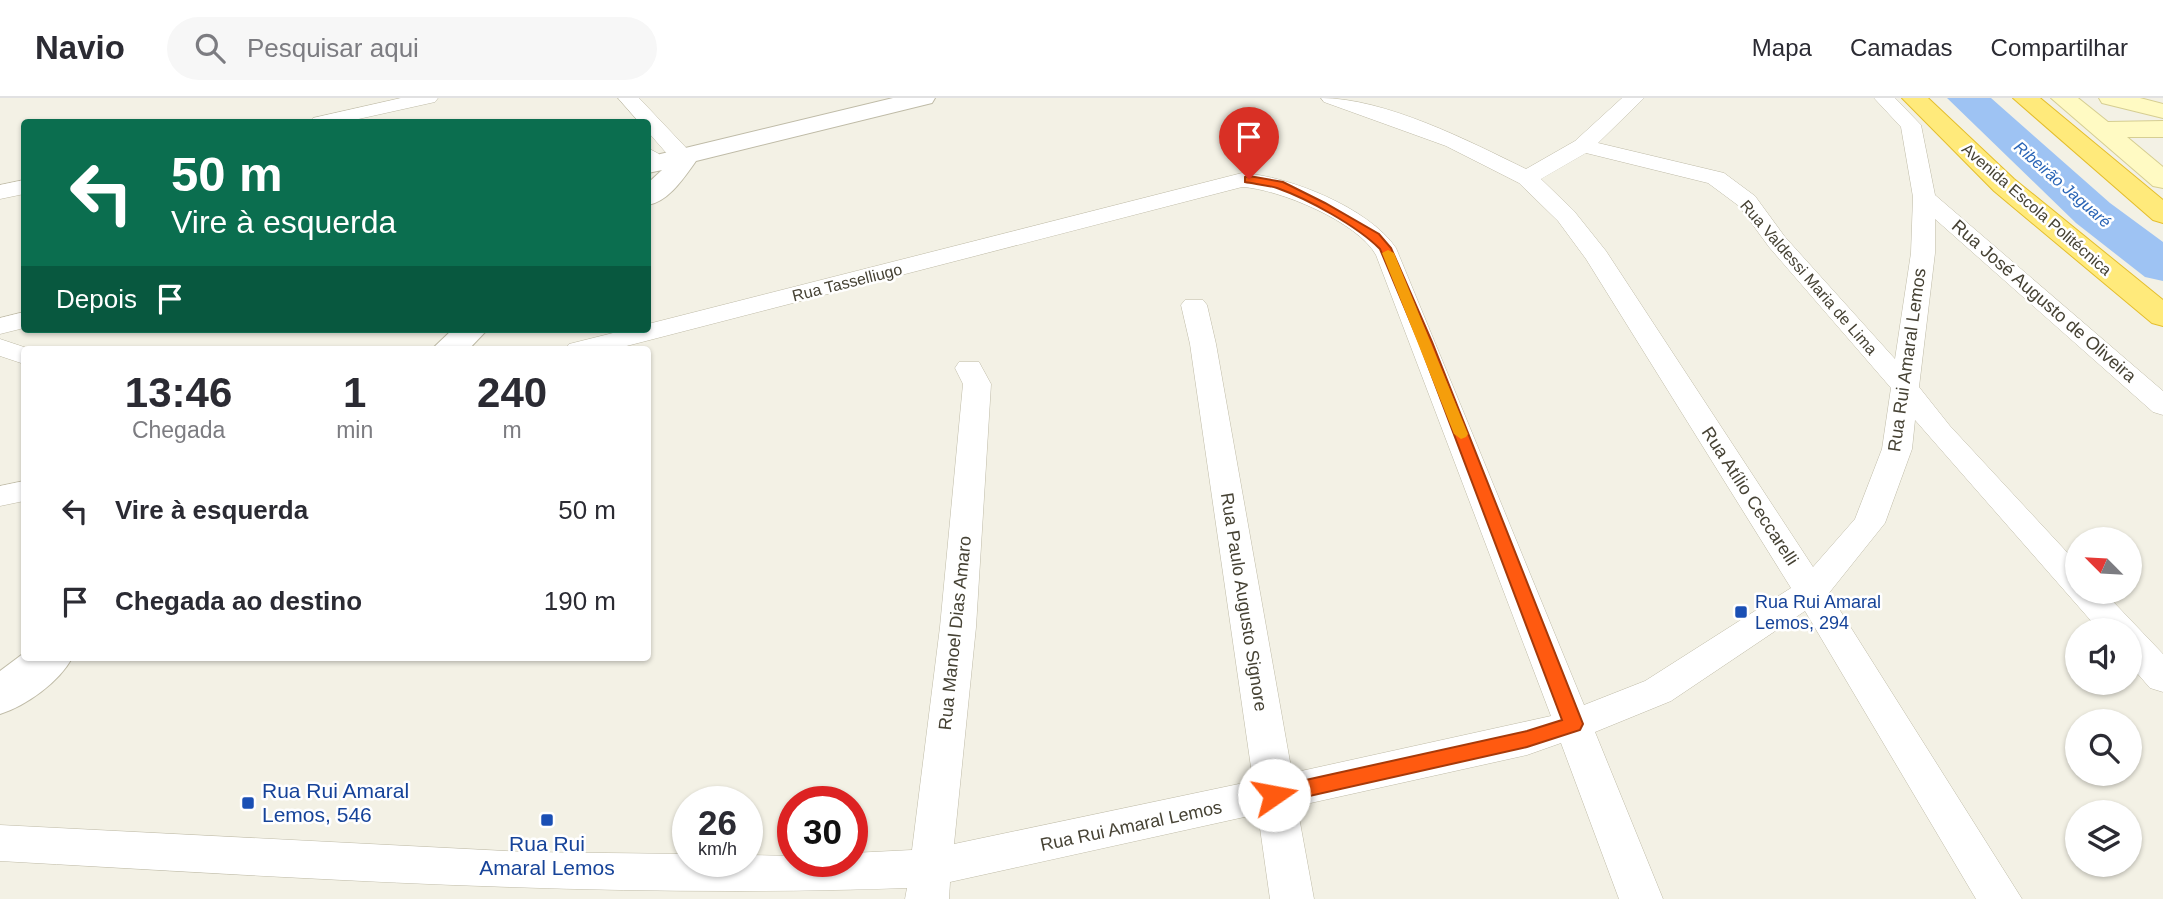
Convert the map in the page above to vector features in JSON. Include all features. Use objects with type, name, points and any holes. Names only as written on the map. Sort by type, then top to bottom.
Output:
[{"type":"highway","name":"Avenida Escola Politécnica","points":[[1914,98],[2004,185],[2163,316]]},
{"type":"highway","points":[[2025,98],[2163,214]]},
{"type":"main road","points":[[2063,98],[2163,180]]},
{"type":"main road","points":[[2111,98],[2163,111]]},
{"type":"main road","points":[[2104,130],[2163,129]]},
{"type":"street","points":[[334,119],[428,98]]},
{"type":"street","points":[[628,98],[644,119]]},
{"type":"street","points":[[651,164],[684,159],[923,98]]},
{"type":"street","name":"Rua Atílio Ceccarelli","points":[[1331,98],[1453,142],[1527,178],[1566,216],[1597,257],[1811,593],[2000,899]]},
{"type":"street","points":[[1527,178],[1583,146],[1634,98]]},
{"type":"street","name":"Rua Rui Amaral Lemos","points":[[0,843],[526,871],[805,875],[928,884],[1274,795],[1527,739],[1658,691],[1770,616],[1811,593],[1869,523],[1897,449],[1923,253],[1924,197],[1914,133],[1911,125],[1884,98]]},
{"type":"street","points":[[651,126],[684,159]]},
{"type":"street","name":"Rua Valdessi Maria de Lima","points":[[1583,146],[1723,182],[1747,201],[1786,252],[1905,387],[1940,433],[2065,571]]},
{"type":"street","points":[[651,194],[666,182],[684,159]]},
{"type":"street","name":"Rua Tasselliugo","points":[[651,332],[1242,180],[1260,180],[1279,185],[1321,205],[1374,237],[1385,248],[1426,342],[1641,899]]},
{"type":"street","points":[[0,192],[21,188]]},
{"type":"street","name":"Rua José Augusto de Oliveira","points":[[1924,197],[2163,406]]},
{"type":"street","name":"Rua Paulo Augusto Signore","points":[[1194,305],[1203,344],[1274,795],[1293,899]]},
{"type":"street","points":[[0,326],[21,321]]},
{"type":"street","points":[[453,346],[467,333]]},
{"type":"street","name":"Rua Tasselliugo","points":[[595,346],[646,333]]},
{"type":"street","points":[[0,347],[21,355]]},
{"type":"street","name":"Rua Manoel Dias Amaro","points":[[928,884],[961,587],[977,384],[969,368]]},
{"type":"street","points":[[0,496],[21,492]]},
{"type":"street","points":[[2095,604],[2109,618]]},
{"type":"street","points":[[2142,654],[2163,678]]},
{"type":"street","points":[[0,696],[46,661]]},
{"type":"waterway","name":"Ribeirão Jaguaré","points":[[1967,98],[2093,213],[2163,266]]},
{"type":"slow traffic","points":[[1388,253],[1461,434]]},
{"type":"place","name":"Rua Rui Amaral Lemos, 294","points":[[1741,612]]},
{"type":"place","name":"Rua Rui Amaral Lemos, 546","points":[[248,803]]},
{"type":"place","name":"Rua Rui Amaral Lemos","points":[[547,820]]},
{"type":"route","points":[[1249,179],[1279,185],[1321,205],[1374,237],[1385,248],[1426,342],[1573,724],[1527,739],[1274,795]]}]
